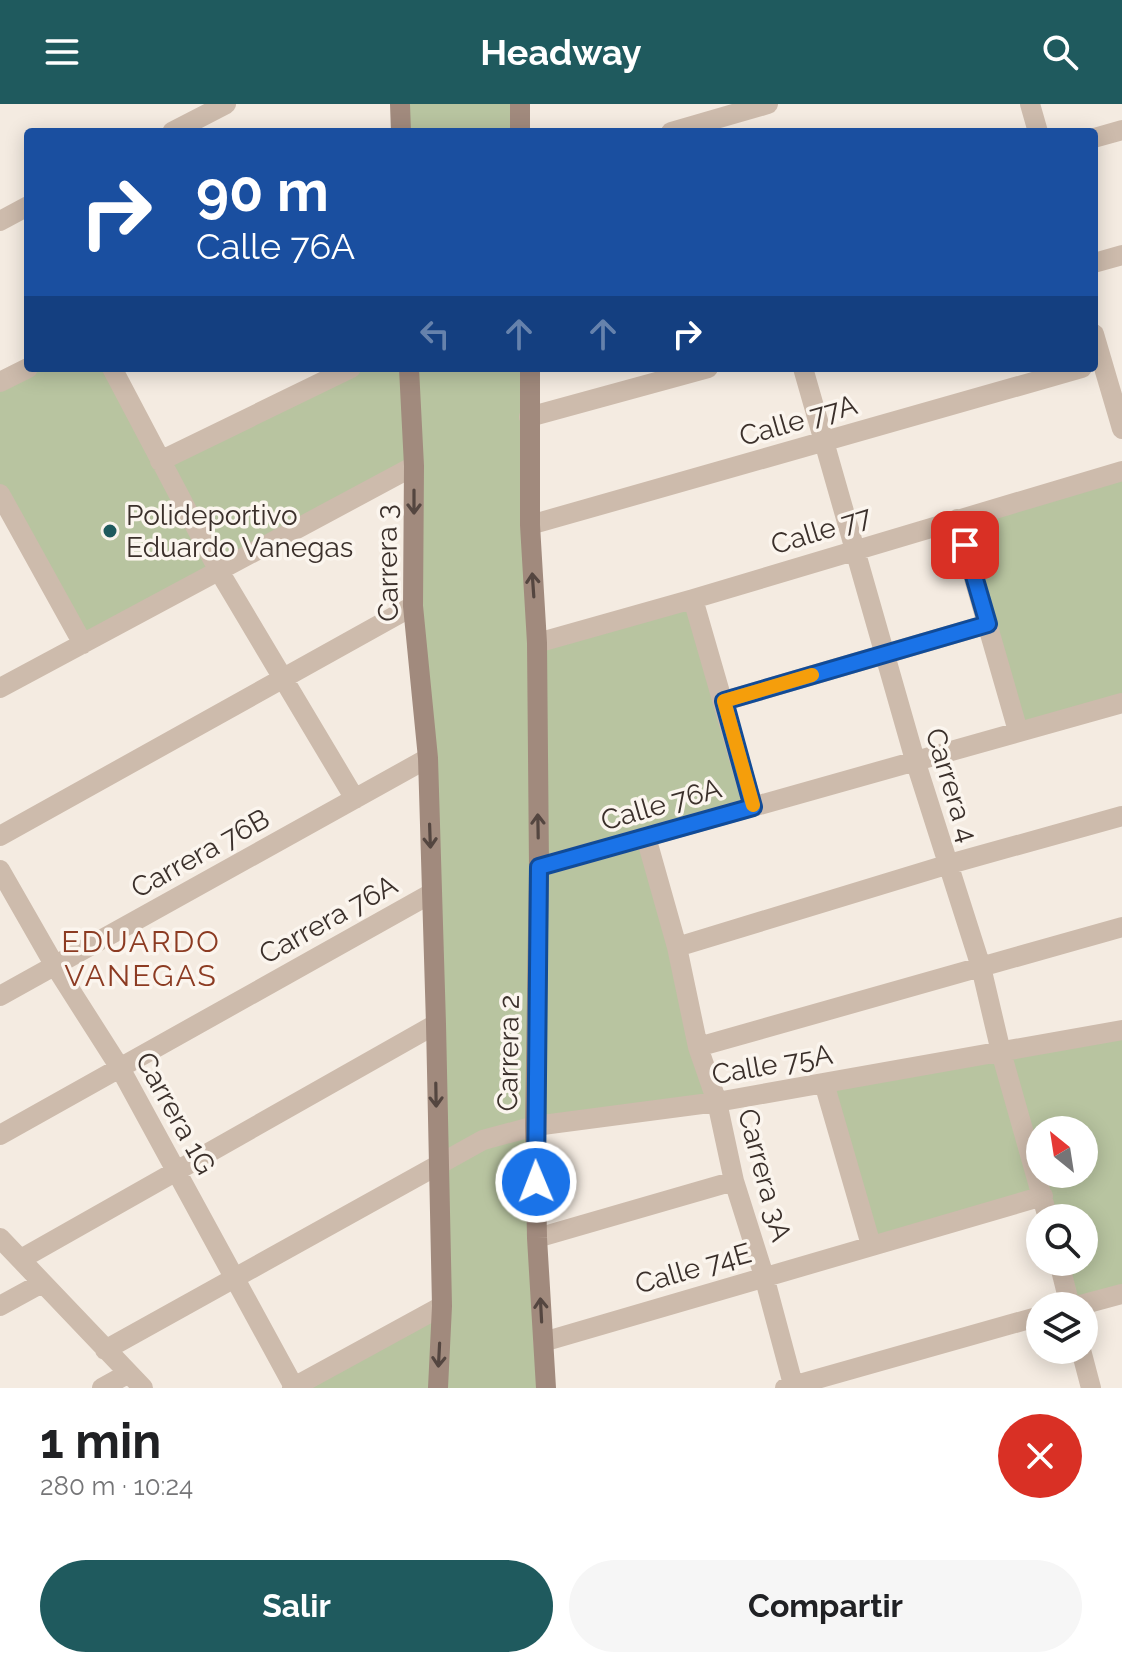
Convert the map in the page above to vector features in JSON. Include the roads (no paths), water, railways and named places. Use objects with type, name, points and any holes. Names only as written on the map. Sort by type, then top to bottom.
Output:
[{"type":"main road","points":[[400,104],[401,128]]},
{"type":"main road","points":[[520,104],[520,128]]},
{"type":"main road","name":"Carrera 3","points":[[409,372],[414,466],[413,606],[428,758]]},
{"type":"main road","points":[[530,372],[530,525],[537,643]]},
{"type":"main road","name":"Carrera 2","points":[[537,643],[539,867],[535,1126],[537,1238],[546,1388]]},
{"type":"main road","points":[[428,758],[442,1306],[438,1388]]},
{"type":"street","points":[[180,128],[226,104]]},
{"type":"street","points":[[687,128],[768,104]]},
{"type":"street","points":[[1030,104],[1037,128]]},
{"type":"street","points":[[1098,137],[1122,130]]},
{"type":"street","points":[[0,221],[24,209]]},
{"type":"street","points":[[1098,262],[1122,255]]},
{"type":"street","points":[[1100,363],[1122,429]]},
{"type":"street","points":[[0,382],[24,370]]},
{"type":"street","points":[[114,372],[219,571],[355,799]]},
{"type":"street","points":[[160,461],[343,372]]},
{"type":"street","points":[[529,417],[693,372]]},
{"type":"street","name":"Carrera 4","points":[[804,372],[946,865],[981,967],[1001,1052],[1045,1204]]},
{"type":"street","name":"Calle 77A","points":[[530,525],[1069,372]]},
{"type":"street","points":[[0,688],[414,466]]},
{"type":"street","name":"Calle 77","points":[[537,643],[1122,471]]},
{"type":"street","points":[[0,494],[8,528],[83,644]]},
{"type":"street","points":[[957,519],[1018,731]]},
{"type":"street","points":[[693,599],[753,807]]},
{"type":"street","points":[[0,836],[413,606]]},
{"type":"street","points":[[724,701],[988,624]]},
{"type":"street","name":"Calle 76A","points":[[539,867],[1122,703]]},
{"type":"street","name":"Carrera 76B","points":[[0,996],[428,758]]},
{"type":"street","points":[[677,947],[946,865],[1122,816]]},
{"type":"street","name":"Carrera 3A","points":[[646,837],[677,947],[698,1047],[717,1102],[734,1181],[764,1276],[791,1387]]},
{"type":"street","name":"Carrera 1G","points":[[0,870],[55,966],[120,1068],[293,1387]]},
{"type":"street","name":"Carrera 76A","points":[[0,1135],[432,893]]},
{"type":"street","points":[[698,1047],[1122,927]]},
{"type":"street","points":[[21,1259],[436,1024]]},
{"type":"street","name":"Calle 75A","points":[[105,1350],[483,1140],[535,1126],[717,1102],[1122,1030]]},
{"type":"street","points":[[824,1083],[871,1245]]},
{"type":"street","points":[[537,1238],[734,1181]]},
{"type":"street","name":"Calle 74E","points":[[543,1342],[1043,1196]]},
{"type":"street","points":[[0,1238],[136,1380]]},
{"type":"street","points":[[0,1306],[42,1283]]},
{"type":"street","points":[[1098,1300],[1122,1294]]},
{"type":"street","points":[[293,1387],[442,1306]]},
{"type":"street","points":[[791,1387],[1026,1320]]},
{"type":"street","points":[[1085,1364],[1091,1388]]},
{"type":"street","points":[[102,1388],[136,1380]]},
{"type":"place","name":"Polideportivo Eduardo Vanegas","points":[[110,531]]},
{"type":"district","name":"EDUARDO VANEGAS","points":[[141,959]]}]
